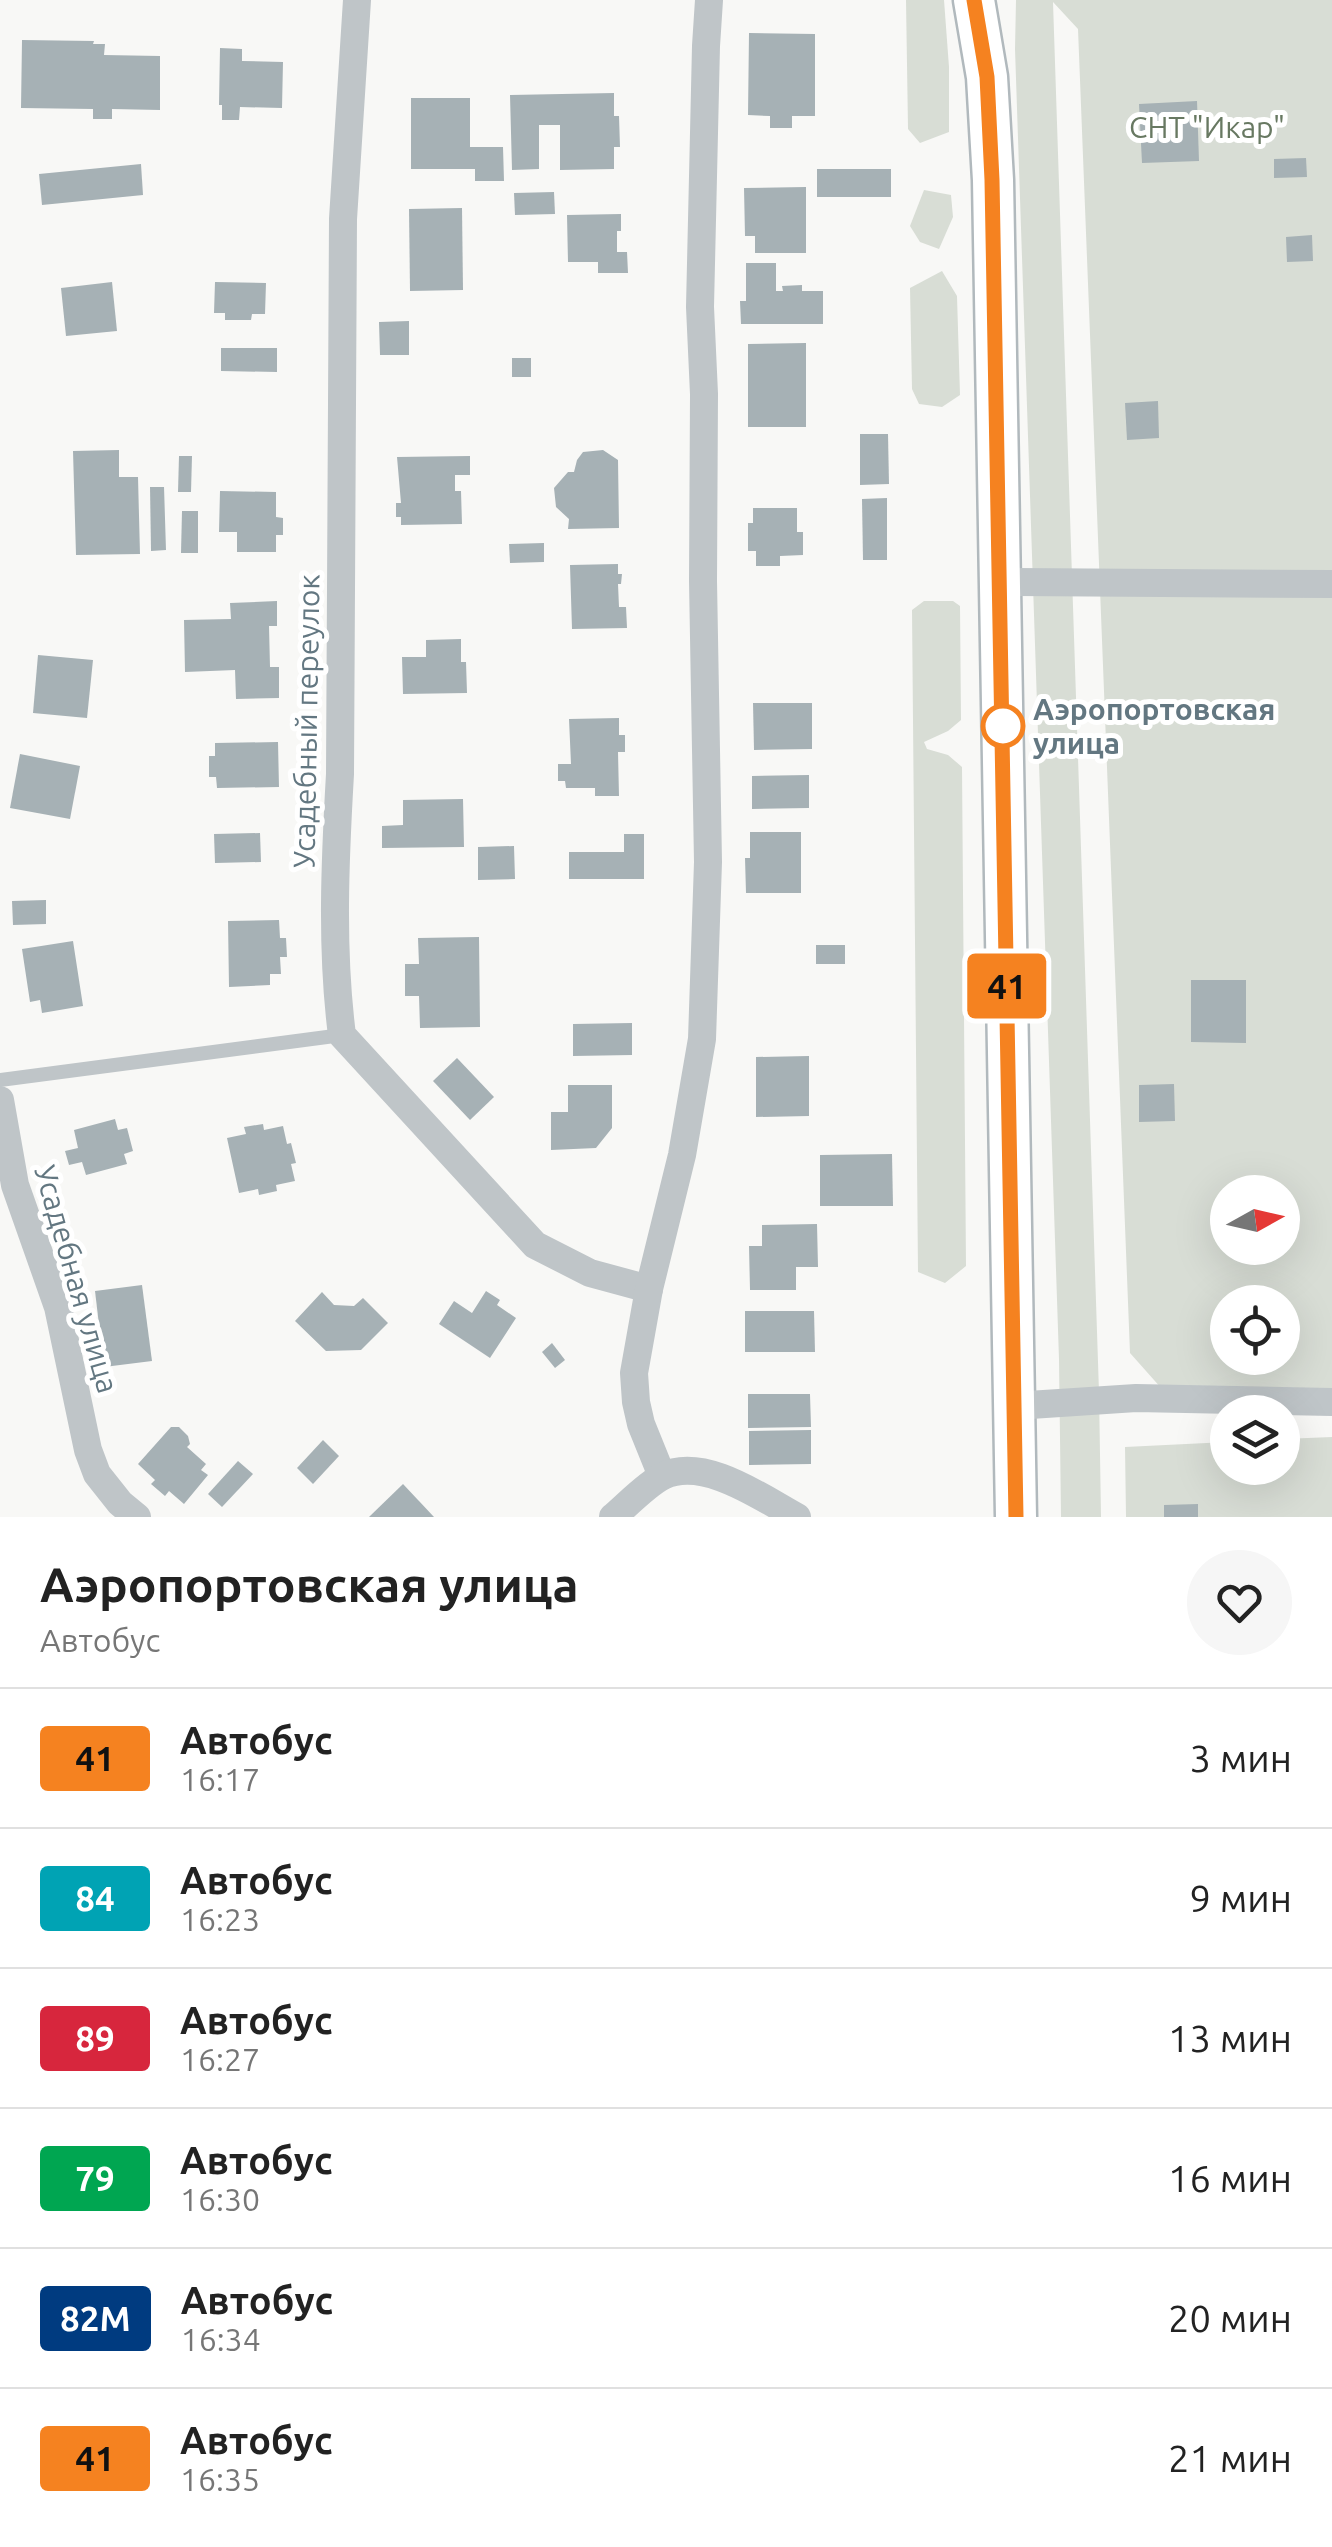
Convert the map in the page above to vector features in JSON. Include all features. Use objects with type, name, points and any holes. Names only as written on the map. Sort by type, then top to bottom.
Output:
[{"type":"street","name":"Усадебный переулок","points":[[342,1035],[336,846],[340,774],[343,218],[357,0]]},
{"type":"street","points":[[662,1476],[641,1424],[634,1373],[648,1289],[682,1155],[702,1038],[708,862],[700,307],[710,0]]},
{"type":"street","points":[[974,0],[987,77],[992,180],[1016,1517]]},
{"type":"street","points":[[999,582],[1332,584]]},
{"type":"street","points":[[342,1035],[534,1246],[590,1273],[648,1289]]},
{"type":"street","name":"Усадебная улица","points":[[0,1100],[15,1185],[58,1307],[88,1450],[96,1474],[120,1503],[138,1517]]},
{"type":"street","points":[[1014,1406],[1136,1398],[1332,1402]]},
{"type":"street","points":[[613,1517],[662,1476],[693,1470],[727,1479],[797,1517]]},
{"type":"lane","points":[[0,1080],[342,1035]]},
{"type":"green space","points":[[906,0],[944,0],[949,132],[920,143],[908,129]]},
{"type":"green space","name":"СНТ \"Икар\"","points":[[1016,0],[1332,0],[1332,1397],[1162,1389],[1130,1353],[1078,29],[1053,2],[1101,1517],[1061,1517]]},
{"type":"green space","points":[[924,190],[951,195],[953,217],[939,249],[920,242],[910,226]]},
{"type":"green space","points":[[942,271],[957,296],[960,395],[942,407],[919,404],[912,389],[910,288]]},
{"type":"green space","points":[[924,601],[953,601],[960,606],[961,720],[924,742],[927,749],[948,755],[962,767],[966,1266],[945,1283],[918,1272],[912,610]]},
{"type":"green space","points":[[1332,1437],[1332,1517],[1126,1517],[1125,1447],[1210,1443],[1210,1485],[1300,1485],[1300,1438]]},
{"type":"building","points":[[749,33],[815,34],[815,116],[792,116],[792,128],[770,128],[770,116],[748,115]]},
{"type":"building","points":[[22,40],[94,41],[93,44],[105,44],[104,55],[160,56],[160,110],[112,109],[112,119],[93,119],[93,109],[21,108]]},
{"type":"building","points":[[220,48],[242,49],[242,61],[283,62],[282,108],[240,107],[239,120],[222,120]]},
{"type":"building","points":[[614,93],[620,147],[614,147],[614,169],[560,170],[560,125],[539,125],[539,169],[512,170],[510,95]]},
{"type":"building","points":[[411,98],[470,98],[470,147],[503,147],[504,181],[475,181],[475,169],[411,169]]},
{"type":"building","points":[[1197,101],[1199,161],[1142,163],[1139,104]]},
{"type":"building","points":[[1306,158],[1307,177],[1274,178],[1274,159]]},
{"type":"building","points":[[141,164],[143,195],[42,205],[39,174]]},
{"type":"building","points":[[817,169],[891,169],[891,197],[817,197]]},
{"type":"building","points":[[806,187],[806,253],[755,253],[755,236],[745,236],[744,188]]},
{"type":"building","points":[[554,192],[555,214],[515,215],[514,193]]},
{"type":"building","points":[[462,208],[463,290],[410,291],[409,209]]},
{"type":"building","points":[[621,214],[617,252],[627,252],[628,273],[598,273],[598,262],[568,262],[567,215]]},
{"type":"building","points":[[1312,235],[1313,261],[1287,262],[1286,237]]},
{"type":"building","points":[[746,263],[776,263],[776,291],[783,291],[782,286],[802,285],[802,291],[823,291],[823,324],[741,324],[740,301],[746,301]]},
{"type":"building","points":[[112,282],[117,331],[66,336],[61,288]]},
{"type":"building","points":[[215,282],[266,283],[265,314],[252,314],[251,320],[225,320],[225,313],[214,313]]},
{"type":"building","points":[[409,321],[409,355],[380,355],[379,322]]},
{"type":"building","points":[[806,343],[806,427],[748,427],[748,344]]},
{"type":"building","points":[[221,348],[277,348],[277,372],[221,371]]},
{"type":"building","points":[[512,358],[531,358],[531,377],[512,377]]},
{"type":"building","points":[[1158,401],[1159,438],[1127,440],[1125,403]]},
{"type":"building","points":[[860,434],[888,434],[889,484],[860,485]]},
{"type":"building","points":[[119,450],[119,477],[138,477],[140,554],[76,555],[73,451]]},
{"type":"building","points":[[603,450],[618,460],[619,528],[568,529],[569,519],[556,507],[554,488],[568,472],[574,472],[583,452]]},
{"type":"building","points":[[179,456],[192,456],[191,492],[178,492]]},
{"type":"building","points":[[470,456],[470,475],[455,475],[455,491],[461,491],[462,524],[401,525],[401,517],[396,517],[396,503],[401,503],[397,457]]},
{"type":"building","points":[[150,487],[164,487],[166,550],[151,551]]},
{"type":"building","points":[[220,491],[276,492],[276,517],[283,518],[283,535],[276,535],[276,552],[237,552],[237,532],[219,532]]},
{"type":"building","points":[[887,498],[887,560],[863,560],[862,499]]},
{"type":"building","points":[[753,508],[797,508],[797,532],[803,532],[803,555],[780,556],[780,566],[756,566],[756,551],[748,551],[748,523],[753,523]]},
{"type":"building","points":[[182,511],[198,511],[198,553],[181,553]]},
{"type":"building","points":[[544,543],[544,562],[510,563],[509,544]]},
{"type":"building","points":[[618,564],[618,574],[622,574],[618,584],[619,607],[626,607],[627,628],[572,629],[570,565]]},
{"type":"building","points":[[277,601],[277,626],[269,626],[270,667],[279,667],[279,698],[236,699],[235,670],[185,672],[184,620],[231,619],[230,603]]},
{"type":"building","points":[[461,639],[467,693],[403,694],[402,657],[426,657],[426,640]]},
{"type":"building","points":[[38,655],[93,660],[87,718],[33,713]]},
{"type":"building","points":[[753,703],[812,703],[812,749],[754,750]]},
{"type":"building","points":[[619,718],[625,752],[618,752],[619,796],[595,796],[595,788],[566,788],[565,781],[558,781],[558,764],[571,764],[569,719]]},
{"type":"building","points":[[278,742],[279,787],[217,788],[216,777],[209,777],[209,756],[215,756],[215,743]]},
{"type":"building","points":[[20,754],[80,766],[70,819],[10,808]]},
{"type":"building","points":[[809,775],[809,808],[752,809],[752,776]]},
{"type":"building","points":[[463,799],[464,847],[382,848],[382,826],[403,825],[403,800]]},
{"type":"building","points":[[750,832],[801,832],[801,893],[746,893],[745,858],[750,858]]},
{"type":"building","points":[[260,833],[261,862],[215,863],[214,834]]},
{"type":"building","points":[[624,834],[644,834],[644,879],[569,879],[569,852],[624,852]]},
{"type":"building","points":[[514,846],[515,879],[478,880],[478,847]]},
{"type":"building","points":[[46,900],[46,924],[13,925],[12,901]]},
{"type":"building","points":[[279,920],[280,938],[286,938],[287,957],[280,957],[281,974],[270,974],[270,985],[229,987],[228,921]]},
{"type":"building","points":[[479,937],[480,1027],[420,1028],[419,996],[405,996],[405,964],[419,964],[418,938]]},
{"type":"building","points":[[73,941],[83,1006],[42,1013],[40,1000],[30,1002],[22,949]]},
{"type":"building","points":[[816,945],[845,945],[845,964],[816,964]]},
{"type":"building","points":[[1191,980],[1246,980],[1246,1043],[1191,1042]]},
{"type":"building","points":[[632,1023],[632,1055],[573,1056],[573,1024]]},
{"type":"building","points":[[809,1056],[809,1116],[756,1117],[756,1057]]},
{"type":"building","points":[[457,1058],[494,1097],[470,1120],[433,1081]]},
{"type":"building","points":[[1174,1084],[1175,1121],[1139,1122],[1139,1085]]},
{"type":"building","points":[[568,1085],[612,1085],[612,1128],[596,1148],[551,1150],[551,1112],[568,1112]]},
{"type":"building","points":[[115,1119],[118,1130],[127,1128],[133,1151],[124,1154],[127,1164],[86,1175],[82,1162],[69,1165],[65,1151],[78,1148],[74,1130]]},
{"type":"building","points":[[263,1124],[264,1130],[283,1126],[296,1163],[291,1164],[295,1181],[276,1185],[277,1191],[259,1195],[258,1189],[239,1193],[227,1138],[246,1134],[244,1127]]},
{"type":"building","points":[[892,1154],[893,1206],[820,1206],[820,1155]]},
{"type":"building","points":[[817,1224],[818,1267],[796,1267],[796,1290],[750,1290],[749,1246],[762,1246],[762,1225]]},
{"type":"building","points":[[142,1285],[152,1361],[104,1367],[95,1291]]},
{"type":"building","points":[[486,1291],[500,1300],[497,1305],[516,1318],[490,1358],[439,1324],[454,1301],[472,1313]]},
{"type":"building","points":[[322,1292],[334,1305],[354,1306],[363,1298],[388,1323],[361,1350],[326,1351],[295,1321]]},
{"type":"building","points":[[745,1311],[814,1311],[815,1352],[745,1352]]},
{"type":"building","points":[[552,1343],[565,1360],[555,1368],[542,1352]]},
{"type":"building","points":[[748,1394],[810,1394],[811,1427],[748,1428]]},
{"type":"building","points":[[171,1427],[179,1427],[188,1436],[187,1447],[206,1464],[201,1470],[208,1475],[184,1504],[169,1491],[165,1496],[151,1484],[155,1480],[138,1464]]},
{"type":"building","points":[[811,1430],[811,1464],[749,1465],[749,1431]]},
{"type":"building","points":[[323,1440],[339,1456],[313,1484],[297,1468]]},
{"type":"building","points":[[238,1461],[253,1474],[222,1507],[208,1494]]},
{"type":"building","points":[[403,1484],[434,1517],[369,1517]]},
{"type":"building","points":[[1198,1504],[1198,1517],[1164,1517],[1164,1505]]},
{"type":"bus line","name":"41","points":[[974,0],[987,77],[992,180],[1016,1517]]},
{"type":"place","name":"Аэропортовская улица","points":[[1003,726]]}]
